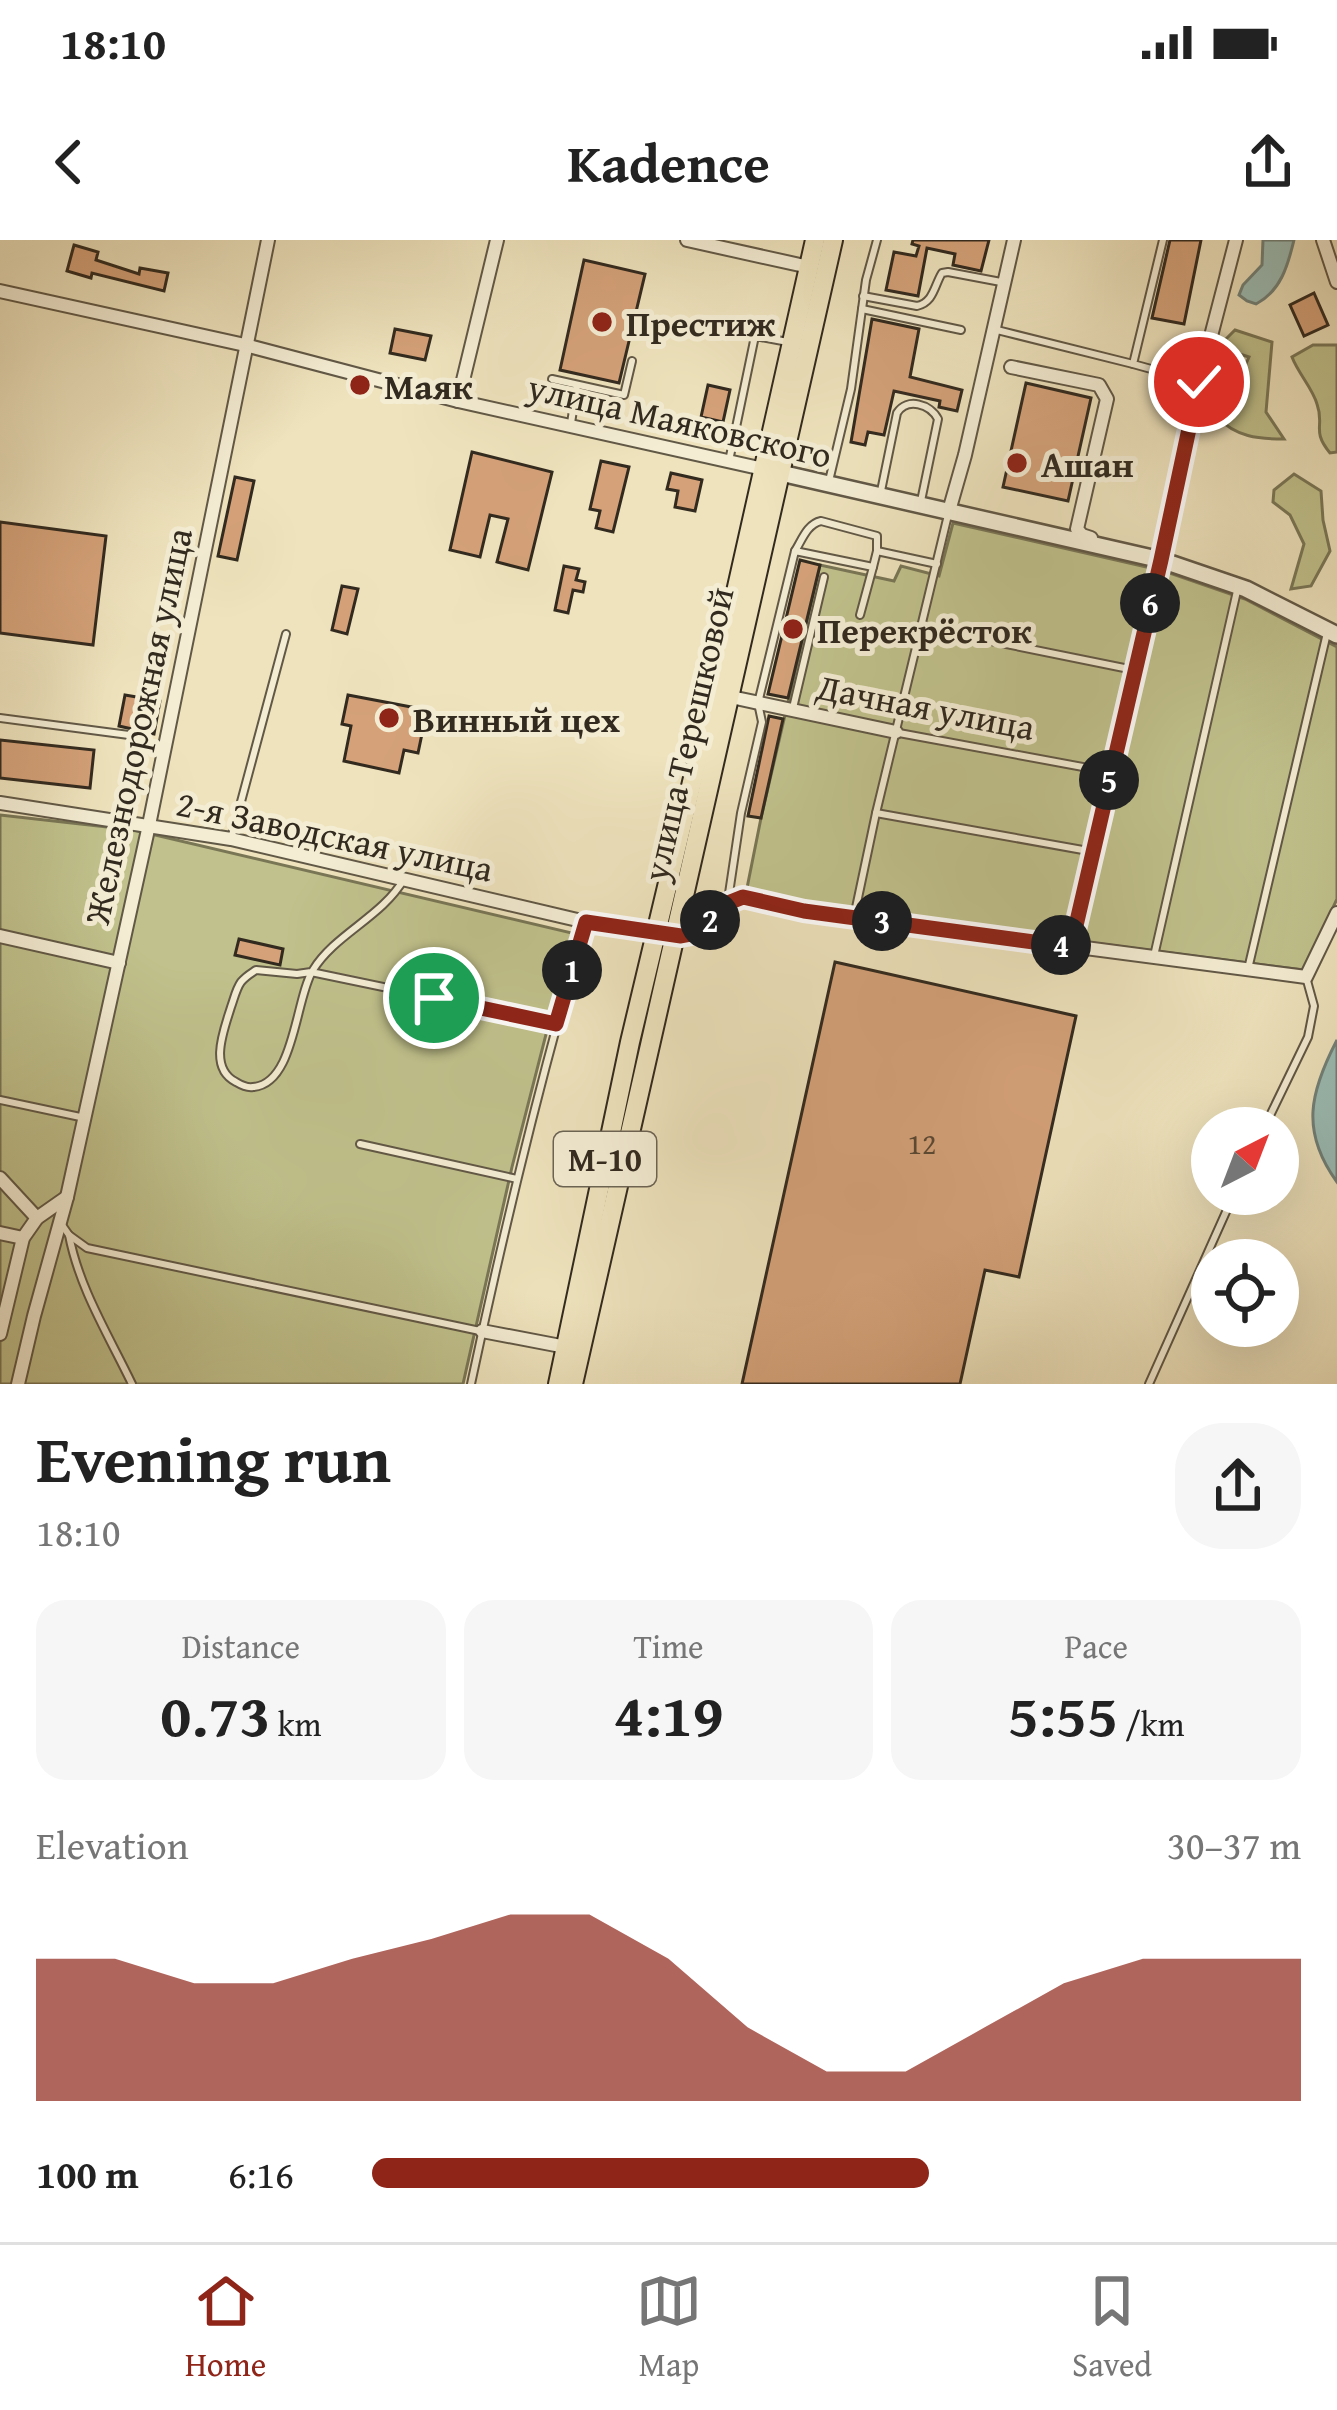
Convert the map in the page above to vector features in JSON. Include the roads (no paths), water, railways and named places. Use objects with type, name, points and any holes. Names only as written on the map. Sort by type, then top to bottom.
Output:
[{"type":"highway","name":"улица Терешковой","points":[[558,1384],[664,935],[731,698],[791,343],[815,240]]},
{"type":"highway","name":"улица Терешковой","points":[[573,1384],[713,694],[833,240]]},
{"type":"street","name":"Железнодорожная улица","points":[[18,1384],[67,1197],[119,963],[268,240]]},
{"type":"street","points":[[458,401],[497,240]]},
{"type":"street","points":[[687,240],[809,267]]},
{"type":"street","points":[[949,511],[1014,240]]},
{"type":"street","points":[[1161,560],[1199,382],[1236,240]]},
{"type":"street","points":[[1324,240],[1337,282]]},
{"type":"street","name":"улица Маяковского","points":[[0,291],[245,345],[458,401],[1161,560],[1238,586],[1332,632]]},
{"type":"street","points":[[1011,367],[1099,385],[1105,392],[1077,529],[1082,536],[1127,546],[1142,556]]},
{"type":"street","name":"Дачная улица","points":[[731,698],[896,732]]},
{"type":"street","name":"2-я Заводская улица","points":[[0,803],[231,838],[586,922],[664,935]]},
{"type":"street","points":[[664,935],[697,933],[728,903],[743,897],[804,911],[1306,976],[1337,913]]},
{"type":"street","points":[[0,936],[119,963]]},
{"type":"street","points":[[0,1178],[37,1218]]},
{"type":"street","points":[[0,1334],[23,1238],[37,1218],[67,1197]]},
{"type":"street","points":[[0,1233],[23,1238]]},
{"type":"street","points":[[482,1331],[566,1347]]},
{"type":"lane","points":[[828,484],[877,240]]},
{"type":"lane","points":[[1133,364],[1163,240]]},
{"type":"lane","points":[[863,296],[924,304],[942,273],[948,272],[1004,283]]},
{"type":"lane","points":[[862,308],[961,330]]},
{"type":"lane","points":[[994,329],[1199,382]]},
{"type":"lane","points":[[728,461],[755,336],[791,343]]},
{"type":"lane","points":[[552,379],[624,395],[632,361]]},
{"type":"lane","points":[[571,426],[577,385]]},
{"type":"lane","points":[[880,496],[897,413],[908,403],[930,409],[938,419],[920,505]]},
{"type":"lane","points":[[854,918],[949,511]]},
{"type":"lane","points":[[728,903],[740,813],[762,722],[758,703],[795,551],[815,522],[877,536],[878,551],[860,615]]},
{"type":"lane","points":[[795,551],[873,567]]},
{"type":"lane","points":[[878,551],[937,564]]},
{"type":"lane","points":[[1071,947],[1161,560]]},
{"type":"lane","points":[[793,710],[824,577]]},
{"type":"lane","points":[[1154,956],[1238,586]]},
{"type":"lane","points":[[922,627],[1134,670]]},
{"type":"lane","points":[[1248,969],[1332,632]]},
{"type":"lane","points":[[231,838],[286,634]]},
{"type":"lane","points":[[0,718],[144,737],[130,822]]},
{"type":"lane","name":"Дачная улица","points":[[896,732],[1110,772]]},
{"type":"lane","points":[[876,813],[1094,852]]},
{"type":"lane","points":[[404,879],[389,900],[311,972],[278,1073],[254,1088],[227,1077],[220,1061],[222,1036],[238,986],[256,970],[311,972],[556,1024]]},
{"type":"lane","points":[[471,1384],[517,1179],[586,922]]},
{"type":"lane","points":[[1274,1107],[1308,1037],[1314,1006],[1306,976]]},
{"type":"lane","points":[[0,1100],[85,1118]]},
{"type":"lane","points":[[359,1144],[517,1179]]},
{"type":"lane","points":[[1149,1384],[1225,1215]]},
{"type":"lane","points":[[60,1222],[87,1248],[482,1331]]},
{"type":"lane","points":[[69,1235],[82,1280],[132,1384]]},
{"type":"water","points":[[1263,240],[1294,240],[1277,285],[1256,304],[1239,295],[1262,265]]},
{"type":"water","points":[[1337,1040],[1337,1182],[1318,1146],[1313,1111],[1320,1077]]},
{"type":"place","name":"Престиж","points":[[602,322]]},
{"type":"place","name":"Маяк","points":[[360,385]]},
{"type":"place","name":"Ашан","points":[[1017,463]]},
{"type":"place","name":"Перекрёсток","points":[[793,629]]},
{"type":"place","name":"Винный цех","points":[[389,718]]}]
